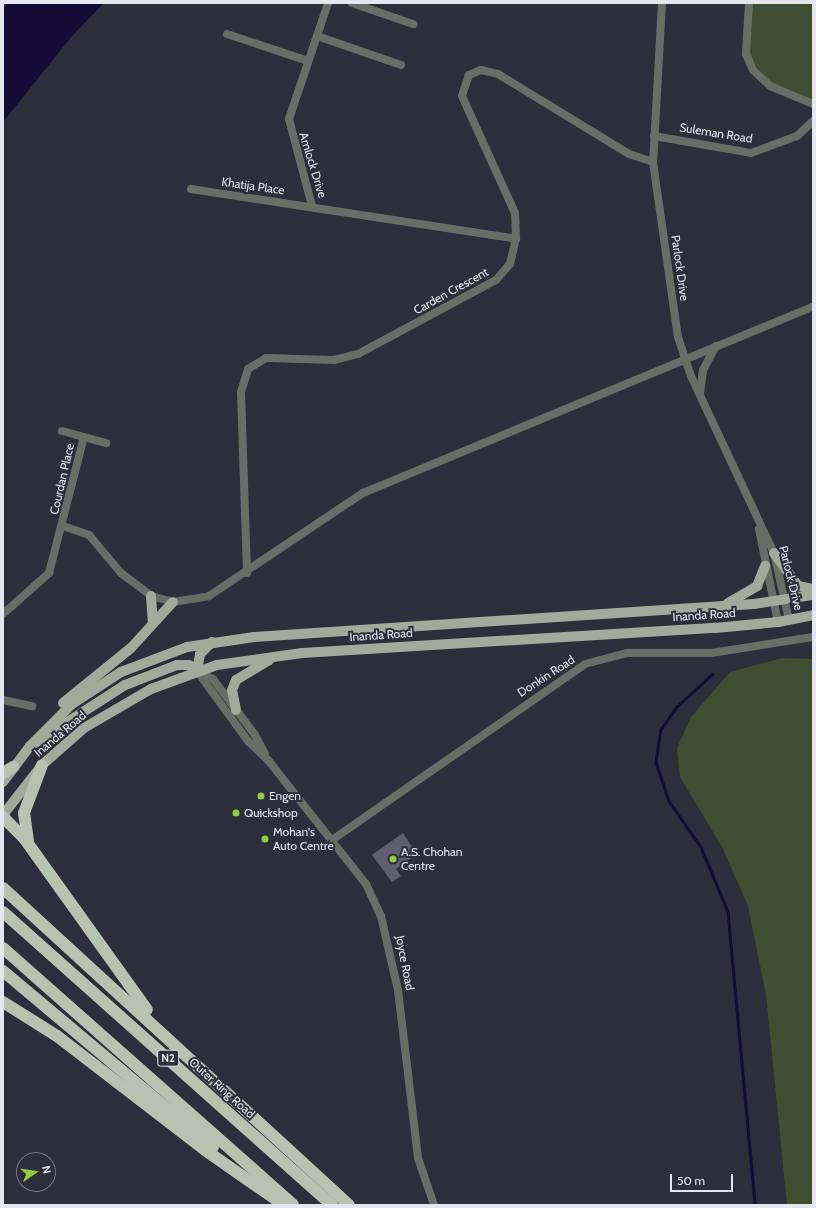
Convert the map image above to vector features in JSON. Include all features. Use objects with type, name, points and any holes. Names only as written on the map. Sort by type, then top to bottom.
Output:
[{"type":"highway","points":[[33,851],[26,835],[24,813],[42,764]]},
{"type":"highway","points":[[3,816],[33,851],[168,1036]]},
{"type":"highway","points":[[3,888],[168,1036],[349,1205]]},
{"type":"highway","name":"Outer Ring Road","points":[[3,912],[332,1205]]},
{"type":"highway","name":"N2","points":[[3,948],[293,1205]]},
{"type":"highway","points":[[3,971],[258,1186]]},
{"type":"highway","points":[[3,1002],[57,1036],[205,1150],[284,1205]]},
{"type":"main road","points":[[774,553],[798,586],[813,589]]},
{"type":"main road","points":[[721,606],[750,593],[762,578],[766,566]]},
{"type":"main road","name":"Inanda Road","points":[[3,782],[8,770],[72,704],[107,680],[163,653],[212,641],[774,602],[813,595]]},
{"type":"main road","points":[[151,596],[153,622]]},
{"type":"main road","points":[[30,746],[34,735],[61,705],[131,648],[153,622],[173,602]]},
{"type":"main road","name":"Inanda Road","points":[[3,816],[42,764],[72,738],[109,712],[152,689],[197,671],[240,660],[276,656],[778,622],[813,615]]},
{"type":"main road","points":[[30,746],[48,737],[125,685],[177,665],[189,665],[197,671],[200,654],[212,641]]},
{"type":"main road","points":[[236,710],[232,690],[236,680],[276,656]]},
{"type":"street","name":"Amlock Drive","points":[[328,3],[289,118],[312,206],[516,239]]},
{"type":"street","points":[[352,3],[413,24]]},
{"type":"street","name":"Parlock Drive","points":[[662,3],[653,162],[678,337],[684,360],[757,521],[774,553],[786,600],[789,620]]},
{"type":"street","points":[[749,3],[746,54],[753,70],[770,86],[813,104]]},
{"type":"street","points":[[227,34],[308,61]]},
{"type":"street","points":[[316,36],[401,65]]},
{"type":"street","name":"Carden Crescent","points":[[247,573],[241,392],[248,369],[266,358],[334,360],[358,354],[496,280],[510,264],[516,239],[517,226],[512,202],[462,96],[464,81],[474,72],[498,74],[629,154],[653,162]]},
{"type":"street","name":"Suleman Road","points":[[654,136],[751,153],[797,136],[813,121]]},
{"type":"street","name":"Khatija Place","points":[[191,190],[312,206]]},
{"type":"street","points":[[173,602],[209,596],[247,573],[331,512],[363,493],[813,307]]},
{"type":"street","points":[[700,394],[703,370],[716,346]]},
{"type":"street","name":"Courdan Place","points":[[62,431],[106,443]]},
{"type":"street","name":"Courdan Place","points":[[3,614],[46,578],[63,526],[84,437]]},
{"type":"street","name":"Parlock Drive","points":[[757,521],[778,622]]},
{"type":"street","name":"Courdan Place","points":[[63,526],[89,535],[121,573],[151,596],[173,602]]},
{"type":"street","name":"Donkin Road","points":[[332,840],[540,693],[590,662],[627,653],[711,653],[813,637]]},
{"type":"street","name":"Joyce Road","points":[[197,671],[248,741],[268,760]]},
{"type":"street","name":"Joyce Road","points":[[197,671],[213,679],[236,710],[268,760],[366,884],[387,935],[398,990],[418,1158],[434,1205]]},
{"type":"street","points":[[3,700],[32,706]]},
{"type":"green space","points":[[750,3],[813,3],[813,103],[768,81],[749,57]]},
{"type":"green space","points":[[782,658],[813,659],[813,1205],[787,1205],[766,995],[748,906],[722,847],[680,777],[677,748],[691,717],[730,672]]},
{"type":"shaded area","points":[[7,3],[104,3],[72,36],[3,122],[3,11]]},
{"type":"building","name":"A.S. Chohan Centre","points":[[403,833],[417,854],[396,869],[401,876],[392,882],[372,855]]},
{"type":"waterway","points":[[713,674],[677,707],[661,730],[656,762],[669,801],[701,847],[728,912],[755,1205]]},
{"type":"place","name":"Engen","points":[[261,796]]},
{"type":"place","name":"Quickshop","points":[[236,813]]},
{"type":"place","name":"Mohan's Auto Centre","points":[[265,839]]},
{"type":"place","name":"A.S. Chohan Centre","points":[[393,859]]}]
